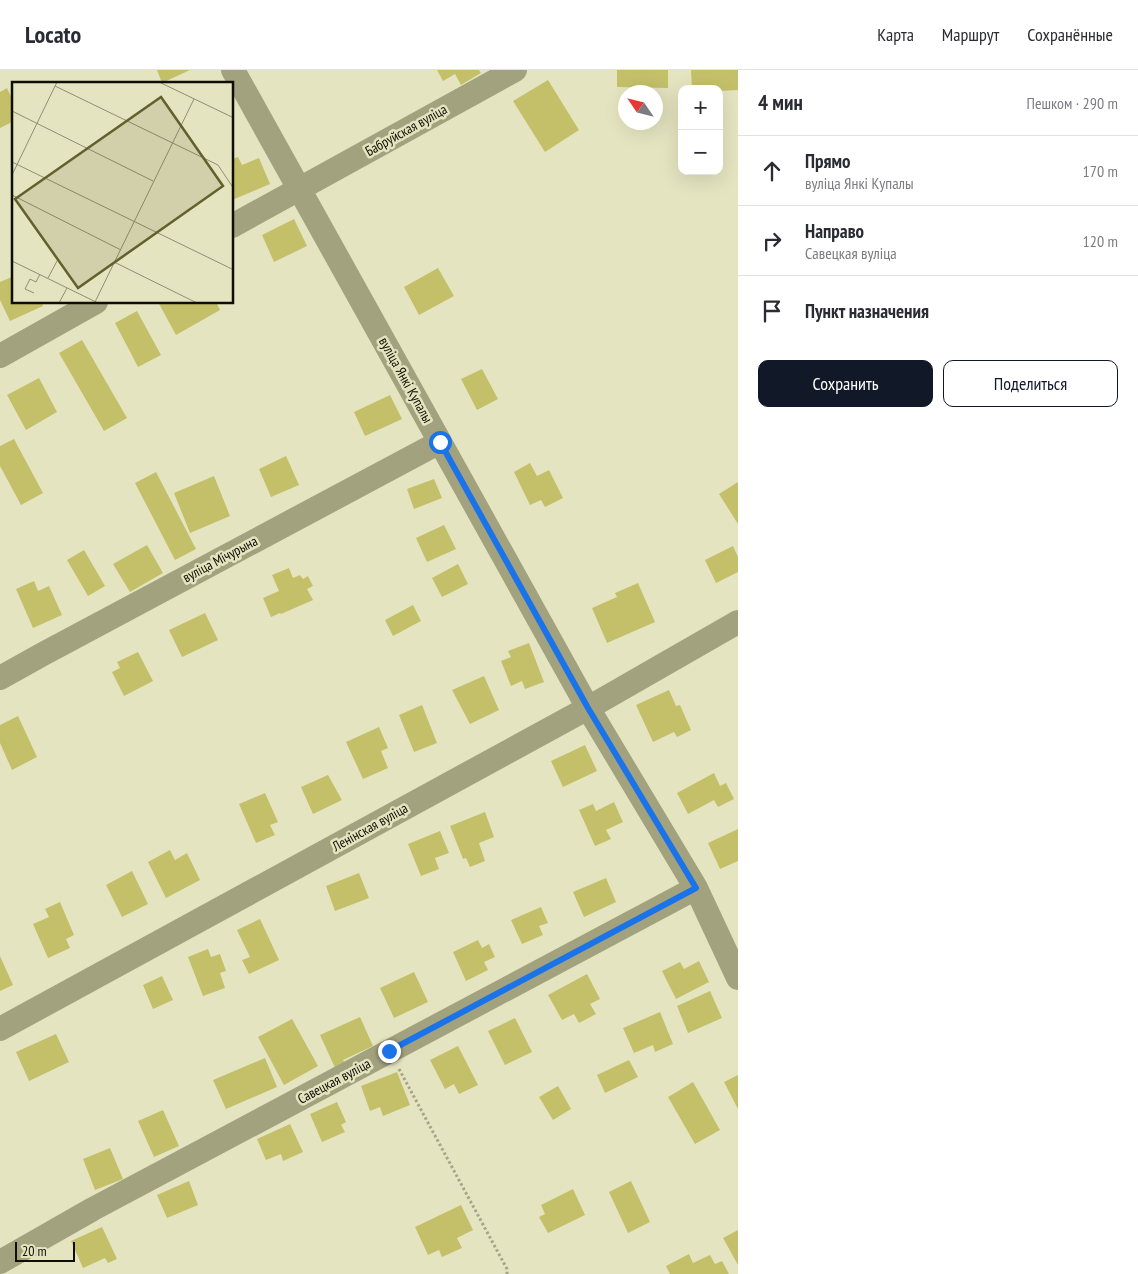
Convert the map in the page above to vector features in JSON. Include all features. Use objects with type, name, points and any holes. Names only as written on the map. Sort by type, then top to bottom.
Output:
[{"type":"street","name":"вуліца Янкі Купалы","points":[[233,70],[298,190],[588,708],[696,888],[737,974]]},
{"type":"street","name":"Бабруйская вуліца","points":[[234,225],[515,70]]},
{"type":"street","points":[[0,356],[92,304]]},
{"type":"street","name":"вуліца Мічурына","points":[[0,678],[440,442]]},
{"type":"street","name":"Ленінская вуліца","points":[[0,1029],[588,708],[738,622]]},
{"type":"street","name":"Савецкая вуліца","points":[[0,1262],[93,1209],[696,888]]},
{"type":"path","points":[[389,1051],[507,1269],[507,1274]]},
{"type":"building","points":[[157,70],[190,70],[164,82],[162,82]]},
{"type":"building","points":[[437,70],[479,70],[481,73],[461,85],[455,74],[443,81]]},
{"type":"building","points":[[617,70],[668,70],[668,88],[663,88],[663,85],[618,85],[617,87]]},
{"type":"building","points":[[691,70],[738,70],[738,90],[723,91],[723,85],[692,85]]},
{"type":"building","points":[[548,80],[579,130],[545,152],[513,101]]},
{"type":"building","points":[[7,88],[12,99],[12,122],[0,128],[0,92]]},
{"type":"building","points":[[238,157],[242,165],[259,158],[270,184],[234,199],[234,158]]},
{"type":"building","points":[[294,219],[307,246],[274,262],[262,235]]},
{"type":"building","points":[[438,268],[454,296],[419,315],[404,287]]},
{"type":"building","points":[[12,277],[12,304],[42,304],[43,306],[10,321],[0,300],[0,282]]},
{"type":"building","points":[[159,304],[217,304],[220,310],[176,335]]},
{"type":"building","points":[[137,311],[161,355],[138,367],[115,323]]},
{"type":"building","points":[[82,340],[127,418],[104,431],[59,353]]},
{"type":"building","points":[[482,369],[498,399],[477,410],[461,379]]},
{"type":"building","points":[[39,378],[57,412],[26,430],[7,395]]},
{"type":"building","points":[[390,395],[402,419],[365,436],[354,412]]},
{"type":"building","points":[[14,439],[43,493],[21,505],[0,466],[0,446]]},
{"type":"building","points":[[286,456],[299,485],[271,497],[259,469]]},
{"type":"building","points":[[530,463],[537,476],[549,470],[563,498],[545,507],[541,500],[530,505],[514,472]]},
{"type":"building","points":[[156,472],[196,549],[175,560],[135,483]]},
{"type":"building","points":[[214,476],[230,516],[190,533],[174,493]]},
{"type":"building","points":[[434,479],[442,498],[414,509],[407,489]]},
{"type":"building","points":[[738,482],[738,524],[719,494]]},
{"type":"building","points":[[444,525],[456,549],[427,562],[416,538]]},
{"type":"building","points":[[147,545],[163,573],[130,592],[113,564]]},
{"type":"building","points":[[733,546],[738,557],[738,572],[716,583],[705,560]]},
{"type":"building","points":[[84,550],[105,586],[88,596],[67,560]]},
{"type":"building","points":[[458,564],[468,584],[442,597],[432,578]]},
{"type":"building","points":[[289,568],[293,578],[300,575],[303,579],[308,576],[313,586],[307,589],[313,600],[271,617],[263,598],[279,591],[272,575]]},
{"type":"building","points":[[34,581],[38,591],[49,586],[62,615],[33,628],[16,589]]},
{"type":"building","points":[[638,583],[655,622],[607,643],[592,608],[617,597],[615,593]]},
{"type":"building","points":[[413,605],[421,621],[393,636],[385,620]]},
{"type":"building","points":[[205,613],[218,640],[182,657],[169,630]]},
{"type":"building","points":[[529,643],[544,682],[525,689],[522,681],[511,686],[501,661],[511,657],[508,651]]},
{"type":"building","points":[[138,652],[153,681],[124,696],[112,672],[120,668],[117,662]]},
{"type":"building","points":[[484,676],[499,710],[470,724],[452,690]]},
{"type":"building","points":[[669,690],[676,706],[680,705],[691,730],[677,737],[674,732],[653,742],[636,705]]},
{"type":"building","points":[[422,705],[437,743],[414,752],[399,715]]},
{"type":"building","points":[[18,716],[37,757],[12,770],[0,743],[0,725]]},
{"type":"building","points":[[379,727],[388,748],[381,751],[388,768],[363,779],[346,742]]},
{"type":"building","points":[[585,745],[597,771],[563,787],[551,761]]},
{"type":"building","points":[[714,773],[720,786],[726,783],[734,799],[718,807],[714,800],[688,814],[677,793]]},
{"type":"building","points":[[328,775],[342,800],[313,814],[301,787]]},
{"type":"building","points":[[265,793],[278,822],[270,825],[275,835],[256,843],[239,804]]},
{"type":"building","points":[[614,802],[623,822],[606,830],[611,839],[595,846],[579,810],[593,804],[596,811]]},
{"type":"building","points":[[485,812],[494,837],[479,843],[485,861],[470,867],[466,858],[463,859],[450,826]]},
{"type":"building","points":[[738,829],[738,861],[720,869],[708,843]]},
{"type":"building","points":[[440,831],[449,853],[435,858],[439,869],[421,876],[408,844]]},
{"type":"building","points":[[170,850],[175,860],[187,853],[200,880],[166,898],[148,862]]},
{"type":"building","points":[[132,871],[148,904],[122,917],[106,885]]},
{"type":"building","points":[[359,873],[369,898],[335,911],[326,886]]},
{"type":"building","points":[[606,878],[616,902],[584,917],[573,892]]},
{"type":"building","points":[[60,902],[74,935],[66,939],[70,948],[48,958],[33,924],[49,917],[45,909]]},
{"type":"building","points":[[541,907],[548,923],[539,926],[543,935],[522,944],[511,920]]},
{"type":"building","points":[[260,919],[279,960],[249,974],[242,960],[250,957],[237,930]]},
{"type":"building","points":[[478,940],[482,948],[489,944],[495,957],[484,962],[488,970],[466,981],[453,952]]},
{"type":"building","points":[[208,949],[211,957],[220,954],[226,971],[220,973],[225,988],[203,996],[188,957]]},
{"type":"building","points":[[0,956],[13,985],[0,991]]},
{"type":"building","points":[[699,961],[709,982],[676,999],[662,971],[680,962],[684,969]]},
{"type":"building","points":[[414,972],[428,1002],[394,1018],[380,988]]},
{"type":"building","points":[[587,974],[600,999],[590,1004],[596,1014],[579,1023],[574,1014],[562,1020],[548,995]]},
{"type":"building","points":[[162,976],[173,1000],[153,1009],[143,985]]},
{"type":"building","points":[[710,991],[722,1018],[688,1033],[677,1006]]},
{"type":"building","points":[[660,1012],[673,1044],[655,1052],[653,1045],[634,1053],[623,1028]]},
{"type":"building","points":[[360,1017],[373,1046],[343,1060],[346,1065],[336,1070],[320,1035]]},
{"type":"building","points":[[515,1018],[532,1052],[505,1065],[488,1031]]},
{"type":"building","points":[[292,1019],[318,1066],[284,1085],[258,1037]]},
{"type":"building","points":[[56,1034],[69,1062],[29,1081],[16,1052]]},
{"type":"building","points":[[458,1046],[478,1085],[459,1094],[454,1084],[445,1089],[430,1060]]},
{"type":"building","points":[[265,1058],[277,1087],[226,1109],[213,1080]]},
{"type":"building","points":[[629,1060],[638,1077],[605,1093],[597,1075]]},
{"type":"building","points":[[397,1072],[410,1105],[383,1116],[380,1107],[370,1111],[361,1086]]},
{"type":"building","points":[[738,1075],[738,1109],[724,1082]]},
{"type":"building","points":[[693,1082],[720,1130],[695,1144],[668,1097]]},
{"type":"building","points":[[558,1086],[571,1109],[553,1120],[539,1097]]},
{"type":"building","points":[[337,1102],[346,1122],[341,1125],[345,1132],[322,1142],[310,1114]]},
{"type":"building","points":[[163,1110],[179,1146],[154,1157],[138,1121]]},
{"type":"building","points":[[290,1124],[303,1152],[283,1161],[281,1154],[266,1160],[257,1139]]},
{"type":"building","points":[[110,1148],[123,1179],[95,1190],[83,1159]]},
{"type":"building","points":[[189,1181],[198,1205],[167,1218],[157,1195]]},
{"type":"building","points":[[631,1181],[650,1222],[628,1233],[609,1192]]},
{"type":"building","points":[[573,1189],[585,1215],[548,1233],[539,1217],[545,1214],[541,1205]]},
{"type":"building","points":[[461,1205],[473,1230],[457,1238],[462,1248],[442,1257],[439,1250],[428,1255],[415,1227]]},
{"type":"building","points":[[102,1227],[117,1259],[108,1263],[105,1258],[83,1268],[71,1241]]},
{"type":"building","points":[[738,1230],[738,1265],[723,1238]]},
{"type":"building","points":[[689,1254],[693,1263],[710,1255],[715,1264],[722,1261],[729,1274],[670,1274],[666,1266]]},
{"type":"route","points":[[389,1051],[696,888],[588,708],[440,442]]}]
